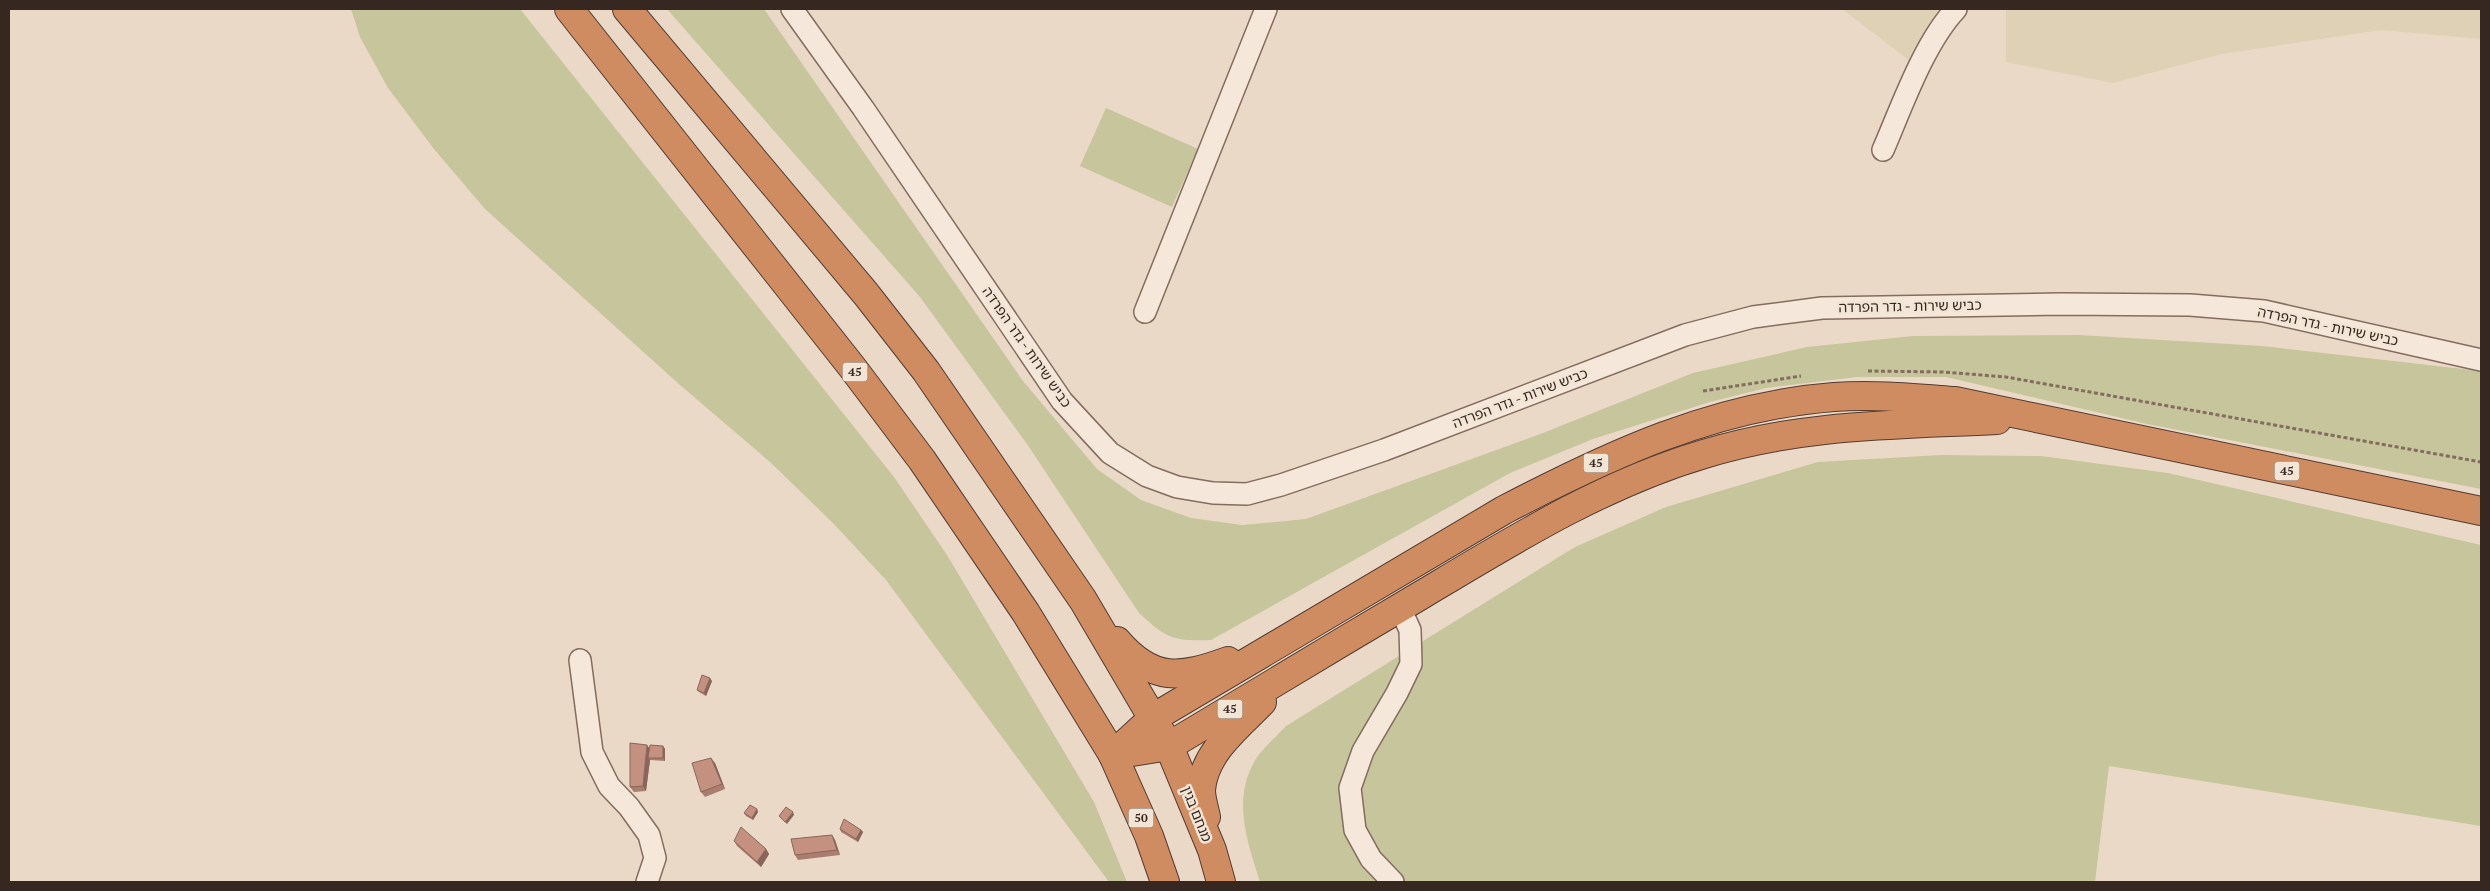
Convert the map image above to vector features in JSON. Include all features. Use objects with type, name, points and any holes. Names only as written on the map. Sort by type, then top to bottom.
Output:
[{"type":"highway","name":"45","points":[[569,9],[852,367],[922,460],[1026,614],[1113,756]]},
{"type":"highway","points":[[627,9],[866,294],[926,371],[1083,600],[1132,658],[1166,673],[1182,675],[1199,671],[1288,638]]},
{"type":"highway","name":"45","points":[[1113,756],[1153,718],[1504,510],[1552,485],[1647,441],[1730,416],[1793,402],[1834,397],[1888,396],[1955,401],[2481,511]]},
{"type":"highway","name":"45","points":[[1113,756],[1169,746],[1519,537],[1609,490],[1658,469],[1754,441],[1837,427],[1998,420],[2093,431]]},
{"type":"highway","name":"מנחם בגין","points":[[1083,600],[1169,746],[1212,850],[1221,882]]},
{"type":"highway","points":[[1212,850],[1201,790],[1207,766],[1228,737],[1291,673]]},
{"type":"highway","name":"50","points":[[1113,756],[1149,836],[1164,882]]},
{"type":"street","name":"כביש שירות - גדר הפרדה","points":[[792,9],[863,108],[1062,401],[1110,453],[1147,476],[1177,487],[1213,493],[1247,494],[1281,485],[1384,450],[1686,335],[1753,317],[1822,308],[2061,304],[2190,305],[2264,311],[2481,360]]},
{"type":"street","points":[[1145,312],[1266,9]]},
{"type":"street","points":[[1883,150],[1905,98],[1942,24],[1956,9]]},
{"type":"street","points":[[1393,882],[1372,859],[1355,830],[1350,788],[1363,751],[1397,693],[1411,664],[1410,630],[1400,608]]},
{"type":"street","points":[[580,660],[592,752],[609,786],[629,807],[649,835],[655,858],[647,882]]},
{"type":"path","points":[[1863,372],[1943,372],[2006,378],[2481,462]]},
{"type":"path","points":[[1703,391],[1768,379],[1807,376]]},
{"type":"shaded area","points":[[351,9],[520,9],[894,477],[947,555],[1094,802],[1127,882],[1109,882],[886,580],[833,523],[770,462],[680,385],[485,209],[434,149],[388,88],[360,37]]},
{"type":"shaded area","points":[[667,9],[764,9],[1023,381],[1097,469],[1141,500],[1191,518],[1242,525],[1306,519],[1543,433],[1693,373],[1807,347],[1913,336],[2079,335],[2262,346],[2481,371],[2481,489],[2147,424],[1946,377],[1857,377],[1766,388],[1710,402],[1593,439],[1510,473],[1211,640],[1188,640],[1171,637],[1139,613],[1027,444],[920,297]]},
{"type":"shaded area","points":[[1842,9],[1957,9],[1923,71]]},
{"type":"shaded area","points":[[2006,9],[2481,9],[2481,39],[2381,30],[2222,54],[2113,83],[2006,62]]},
{"type":"shaded area","points":[[1106,108],[1198,149],[1172,207],[1080,166]]},
{"type":"shaded area","points":[[1941,455],[2041,456],[2168,473],[2481,545],[2481,826],[2109,766],[2095,882],[1260,882],[1246,835],[1243,804],[1245,788],[1249,772],[1257,757],[1286,726],[1575,547],[1666,507],[1818,462]]},
{"type":"building","points":[[702,675],[710,678],[704,693],[697,690]]},
{"type":"building","points":[[630,743],[647,745],[643,786],[630,787]]},
{"type":"building","points":[[650,745],[663,746],[663,758],[648,758]]},
{"type":"building","points":[[711,758],[722,784],[701,792],[692,763]]},
{"type":"building","points":[[750,805],[757,809],[752,818],[744,813]]},
{"type":"building","points":[[786,807],[793,812],[785,822],[779,816]]},
{"type":"building","points":[[844,819],[861,830],[856,839],[840,829]]},
{"type":"building","points":[[741,827],[766,849],[757,862],[734,841]]},
{"type":"building","points":[[832,835],[837,850],[795,855],[791,839]]}]
